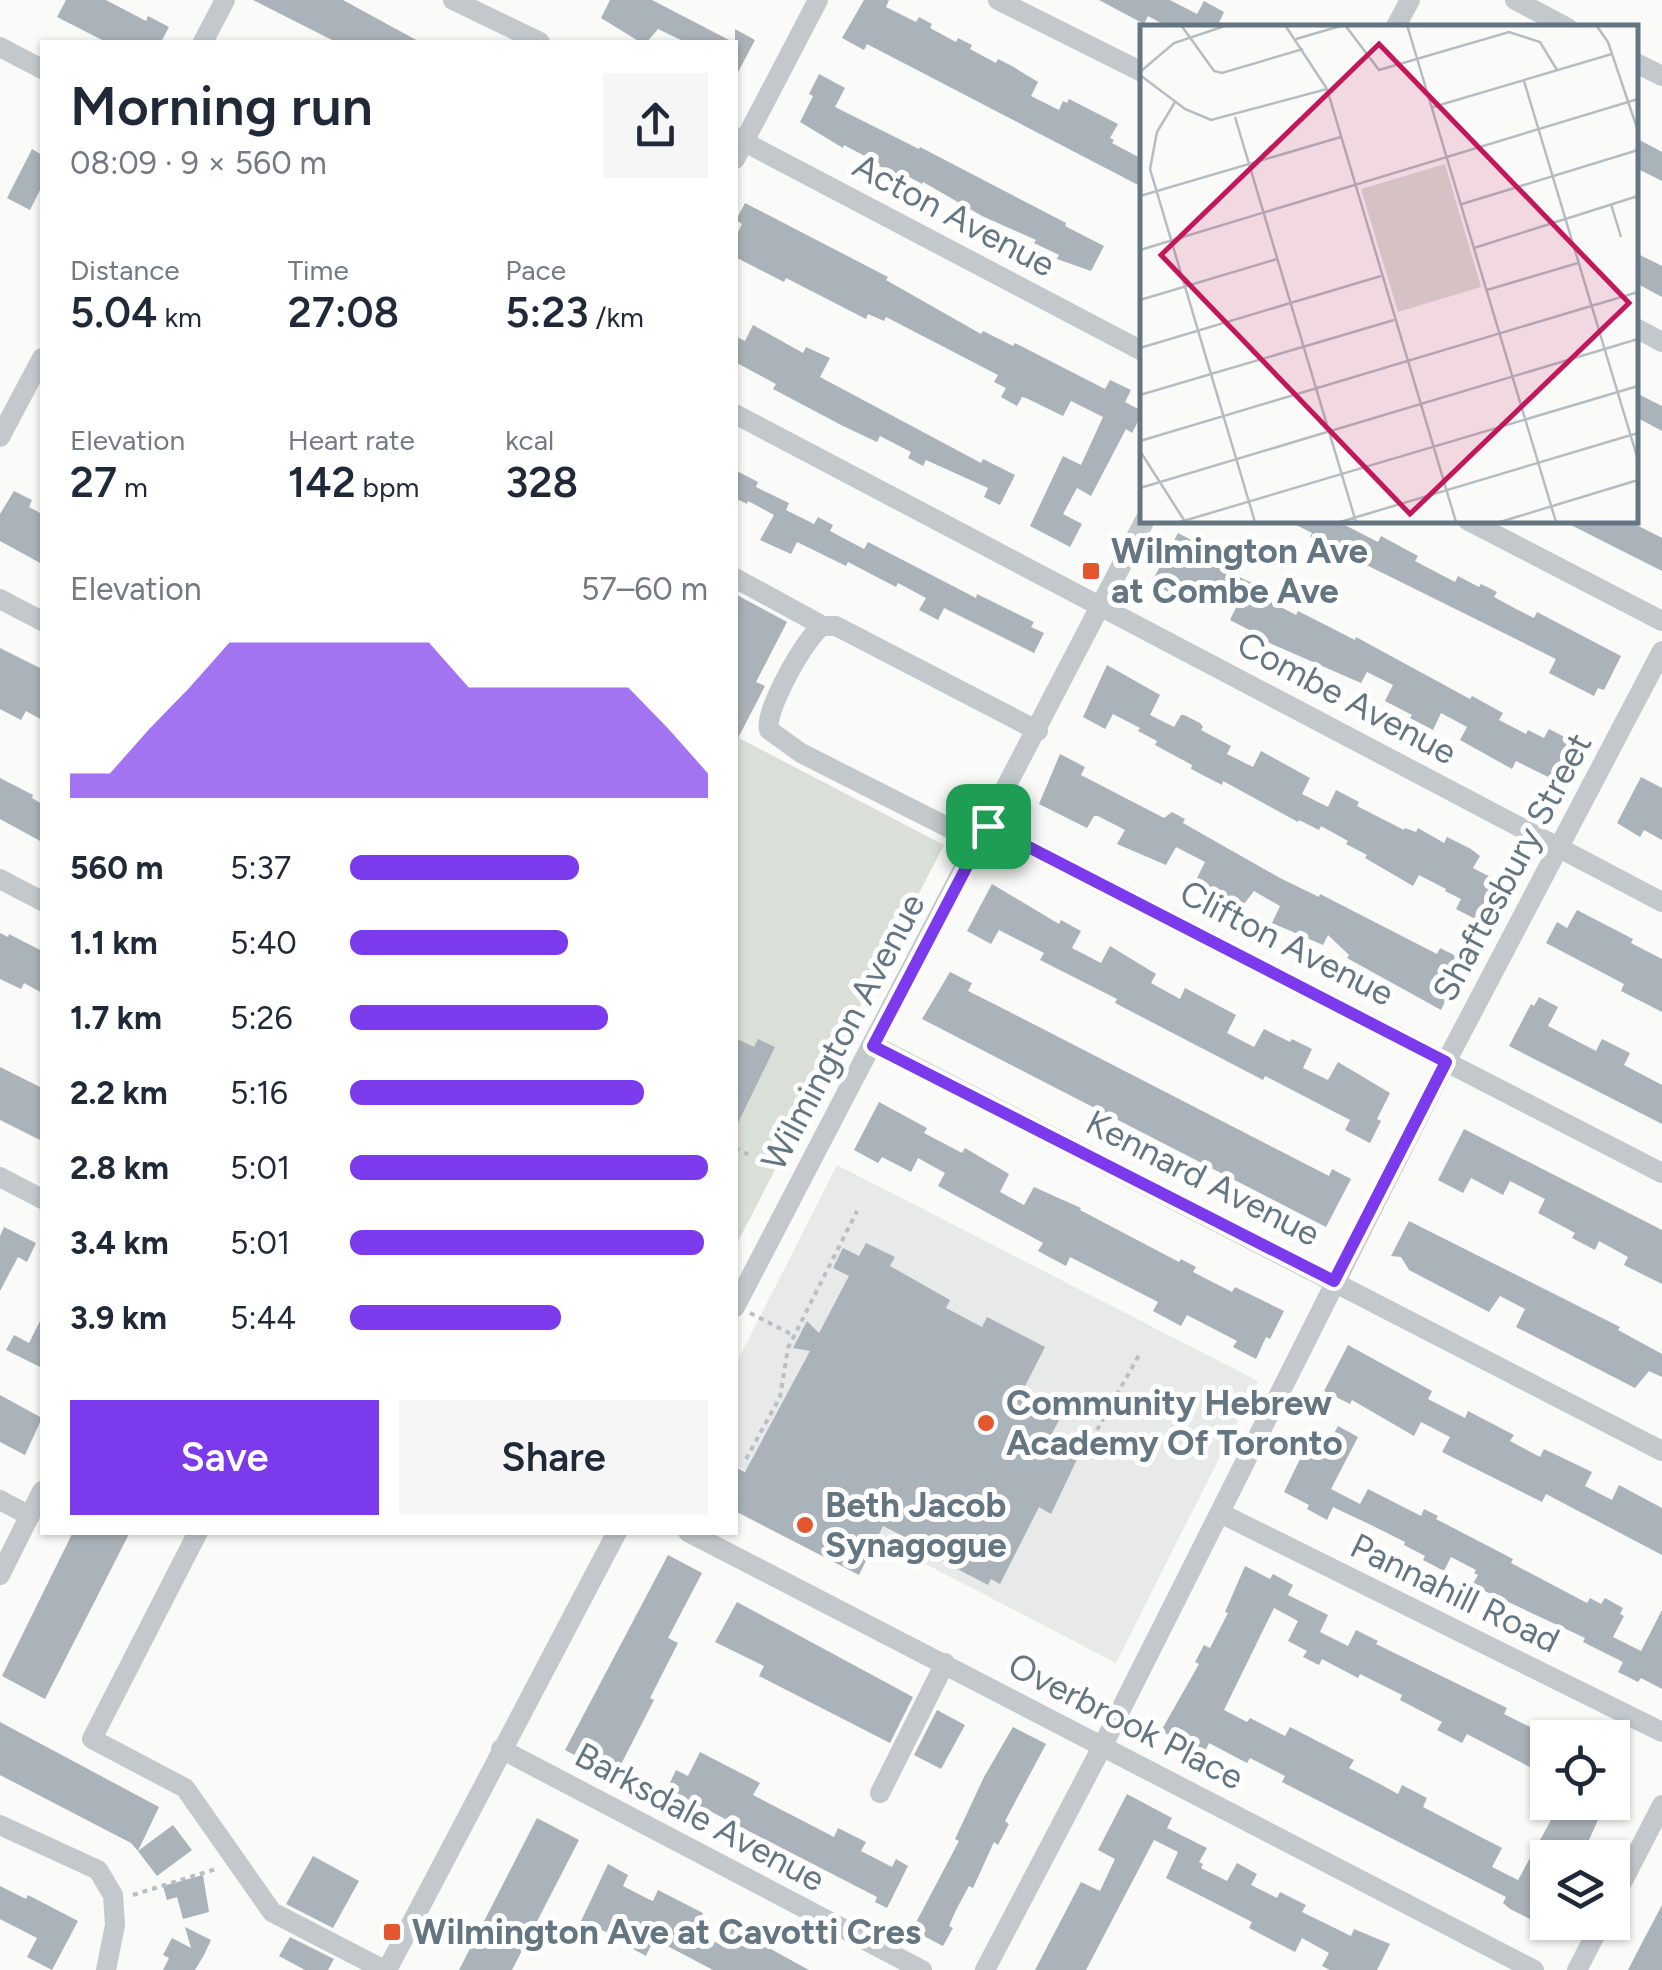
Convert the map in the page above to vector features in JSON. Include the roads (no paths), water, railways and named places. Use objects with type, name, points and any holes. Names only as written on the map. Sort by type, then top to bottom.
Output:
[{"type":"street","points":[[205,40],[225,0]]},
{"type":"street","points":[[453,0],[536,40]]},
{"type":"street","points":[[738,146],[818,0]]},
{"type":"street","points":[[998,0],[1140,71]]},
{"type":"street","points":[[1398,25],[1410,0]]},
{"type":"street","points":[[1515,0],[1562,25]]},
{"type":"street","points":[[0,48],[40,69]]},
{"type":"street","points":[[1637,64],[1662,76]]},
{"type":"street","name":"Acton Avenue","points":[[738,146],[1140,349]]},
{"type":"street","points":[[1637,329],[1662,342]]},
{"type":"street","points":[[0,437],[40,362]]},
{"type":"street","name":"Combe Avenue","points":[[738,416],[1662,902]]},
{"type":"street","name":"Wilmington Avenue","points":[[738,1302],[1145,522]]},
{"type":"street","points":[[1471,522],[1662,621]]},
{"type":"street","points":[[738,580],[823,626],[836,626],[1038,730]]},
{"type":"street","points":[[0,600],[40,620]]},
{"type":"street","name":"Clifton Avenue","points":[[823,626],[816,629],[805,646],[766,720],[768,730],[802,753],[984,835],[1662,1173]]},
{"type":"street","name":"Shaftesbury Street","points":[[985,1970],[1103,1745],[1446,1062],[1662,651]]},
{"type":"street","points":[[0,880],[40,900]]},
{"type":"street","name":"Kennard Avenue","points":[[873,1046],[1662,1451]]},
{"type":"street","points":[[0,1178],[40,1199]]},
{"type":"street","points":[[0,1575],[40,1495]]},
{"type":"street","points":[[0,1500],[30,1516]]},
{"type":"street","name":"Pannahill Road","points":[[1220,1513],[1662,1732]]},
{"type":"street","points":[[196,1535],[92,1739],[186,1788],[272,1912],[386,1970],[615,1535]]},
{"type":"street","name":"Overbrook Place","points":[[694,1535],[1534,1970]]},
{"type":"street","points":[[880,1793],[945,1663]]},
{"type":"street","name":"Barksdale Avenue","points":[[501,1750],[922,1970]]},
{"type":"street","points":[[1630,1867],[1662,1806]]},
{"type":"street","points":[[0,1825],[98,1870],[114,1901],[115,1925],[106,1970]]},
{"type":"street","points":[[1578,1970],[1593,1940]]},
{"type":"place","name":"Wilmington Ave at Combe Ave","points":[[1091,571]]},
{"type":"place","name":"Community Hebrew Academy Of Toronto","points":[[986,1423]]},
{"type":"place","name":"Beth Jacob Synagogue","points":[[805,1525]]},
{"type":"place","name":"Wilmington Ave at Cavotti Cres","points":[[392,1932]]}]
